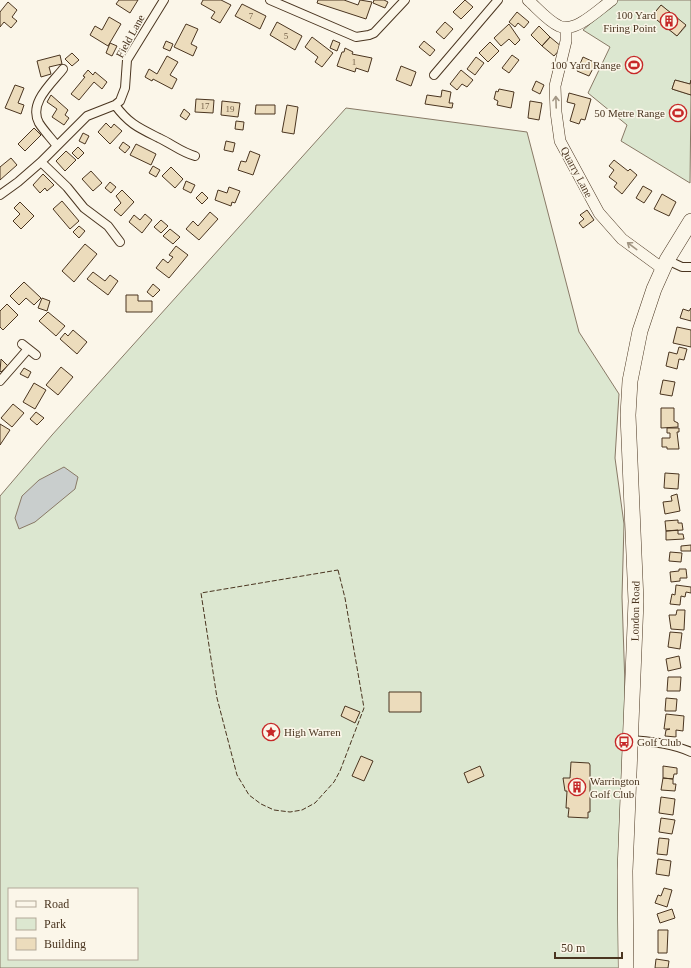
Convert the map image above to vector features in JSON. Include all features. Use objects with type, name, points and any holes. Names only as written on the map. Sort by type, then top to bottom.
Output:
[{"type":"highway","name":"London Road","points":[[626,968],[625,871],[636,601],[629,398],[632,365],[640,331],[654,289],[665,265],[691,221]]},
{"type":"street","name":"Field Lane","points":[[115,105],[124,95],[127,60],[164,0]]},
{"type":"street","points":[[270,0],[356,37],[374,33],[405,0]]},
{"type":"street","points":[[434,75],[498,0]]},
{"type":"street","points":[[528,0],[556,24],[566,28],[580,24],[612,0]]},
{"type":"street","name":"Quarry Lane","points":[[566,28],[566,41],[555,86],[560,141],[599,213],[622,239],[665,265]]},
{"type":"street","points":[[57,146],[39,122],[36,112],[42,95],[63,69]]},
{"type":"street","points":[[0,195],[41,162],[87,116],[115,105],[122,114],[145,133],[160,138],[183,153],[195,156]]},
{"type":"street","points":[[41,162],[67,187],[84,208],[108,226],[120,242]]},
{"type":"street","points":[[665,265],[691,267]]},
{"type":"street","points":[[0,381],[25,347],[36,355]]},
{"type":"street","points":[[631,740],[676,746],[691,752]]},
{"type":"green space","points":[[618,0],[691,0],[691,80],[690,84],[675,80],[672,89],[691,95],[690,183],[621,141],[627,125],[588,93],[610,47],[583,30]],"holes":[[[661,5],[686,26],[677,36],[652,16]]]},
{"type":"green space","name":"Warrington Golf Club","points":[[346,108],[527,132],[579,332],[619,394],[615,458],[624,524],[622,597],[628,774],[627,968],[0,968],[0,496],[52,435]]},
{"type":"shaded area","points":[[64,467],[78,477],[75,489],[35,522],[19,529],[15,518],[22,496],[39,480]]},
{"type":"building","points":[[119,0],[138,0],[130,13],[116,4]]},
{"type":"building","points":[[203,0],[221,0],[231,5],[220,23],[211,18],[215,12],[201,4]]},
{"type":"building","points":[[318,0],[344,0],[358,5],[360,0],[372,2],[366,19],[317,3]]},
{"type":"building","points":[[374,0],[384,0],[388,2],[385,8],[373,3]]},
{"type":"building","points":[[465,0],[473,7],[461,19],[453,12]]},
{"type":"building","points":[[8,2],[17,10],[12,17],[17,21],[11,28],[4,22],[0,27],[0,12]]},
{"type":"building","points":[[242,4],[266,16],[260,29],[235,16]]},
{"type":"building","name":"100 Yard Firing Point","points":[[661,5],[686,25],[677,36],[652,16]]},
{"type":"building","points":[[517,12],[529,22],[524,28],[518,23],[515,27],[509,22]]},
{"type":"building","points":[[109,17],[121,24],[108,46],[90,35],[95,26],[102,30]]},
{"type":"building","points":[[277,22],[302,36],[295,50],[270,35]]},
{"type":"building","points":[[445,22],[453,29],[444,39],[436,32]]},
{"type":"building","points":[[186,24],[198,29],[191,44],[197,47],[193,56],[174,47]]},
{"type":"building","points":[[509,24],[520,40],[515,45],[509,39],[501,46],[494,38]]},
{"type":"building","points":[[539,26],[550,37],[542,46],[531,35]]},
{"type":"building","points":[[312,37],[333,53],[322,67],[315,62],[318,57],[305,47]]},
{"type":"building","points":[[550,37],[562,47],[554,56],[542,46]]},
{"type":"building","points":[[333,40],[340,43],[337,51],[330,48]]},
{"type":"building","points":[[166,41],[173,44],[170,51],[163,48]]},
{"type":"building","points":[[424,41],[435,50],[430,56],[419,47]]},
{"type":"building","points":[[490,42],[499,51],[488,62],[479,53]]},
{"type":"building","points":[[110,43],[117,46],[112,56],[106,53]]},
{"type":"building","points":[[345,48],[353,52],[352,54],[372,58],[368,72],[356,68],[355,72],[337,66]]},
{"type":"building","points":[[72,53],[79,60],[72,66],[65,59]]},
{"type":"building","points":[[60,55],[62,64],[49,67],[51,74],[41,77],[37,61]]},
{"type":"building","points":[[512,55],[519,60],[509,73],[502,68]]},
{"type":"building","points":[[167,56],[178,62],[170,75],[177,79],[172,89],[153,79],[152,81],[145,77],[149,69],[157,74]]},
{"type":"building","points":[[476,57],[484,63],[475,75],[467,69]]},
{"type":"building","points":[[583,57],[596,63],[589,76],[577,71]]},
{"type":"building","points":[[401,66],[416,72],[411,86],[396,80]]},
{"type":"building","points":[[88,70],[93,75],[95,72],[107,82],[102,89],[94,82],[79,100],[71,94],[85,77],[83,76]]},
{"type":"building","points":[[461,70],[473,80],[467,87],[462,84],[457,90],[450,84]]},
{"type":"building","points":[[675,80],[690,84],[691,80],[691,95],[672,89]]},
{"type":"building","points":[[536,81],[544,85],[540,94],[532,90]]},
{"type":"building","points":[[15,85],[24,88],[18,103],[24,105],[21,114],[5,108]]},
{"type":"building","points":[[499,89],[514,92],[511,108],[497,105],[498,101],[494,99],[496,91],[498,92]]},
{"type":"building","points":[[442,90],[451,92],[449,103],[453,103],[452,108],[425,104],[427,95],[441,97]]},
{"type":"building","points":[[569,93],[591,99],[585,120],[581,119],[579,124],[570,121],[575,104],[567,102]]},
{"type":"building","points":[[51,95],[68,110],[65,115],[69,118],[64,125],[52,117],[57,109],[47,102]]},
{"type":"building","points":[[196,99],[214,100],[213,113],[195,112]]},
{"type":"building","points":[[222,101],[240,103],[238,117],[221,115]]},
{"type":"building","points":[[530,101],[542,103],[539,120],[528,118]]},
{"type":"building","points":[[256,105],[275,105],[275,114],[255,114]]},
{"type":"building","points":[[287,105],[298,107],[294,134],[282,132]]},
{"type":"building","points":[[184,109],[190,114],[186,120],[180,116]]},
{"type":"building","points":[[236,121],[244,122],[243,130],[235,129]]},
{"type":"building","points":[[106,123],[111,128],[114,124],[122,131],[110,144],[98,132]]},
{"type":"building","points":[[34,128],[41,135],[25,151],[18,144]]},
{"type":"building","points":[[83,133],[89,136],[85,144],[79,141]]},
{"type":"building","points":[[226,141],[235,143],[233,152],[224,150]]},
{"type":"building","points":[[123,142],[130,147],[125,153],[119,148]]},
{"type":"building","points":[[136,144],[156,154],[151,165],[130,155]]},
{"type":"building","points":[[78,147],[84,153],[78,159],[72,153]]},
{"type":"building","points":[[66,151],[76,160],[65,171],[56,161]]},
{"type":"building","points":[[250,151],[260,155],[253,175],[238,170],[241,161],[246,162]]},
{"type":"building","points":[[11,158],[17,165],[0,180],[0,167]]},
{"type":"building","points":[[614,160],[628,171],[630,169],[637,175],[622,194],[614,187],[617,183],[609,177],[614,170],[609,166]]},
{"type":"building","points":[[153,166],[160,170],[156,177],[149,173]]},
{"type":"building","points":[[171,167],[183,179],[175,188],[162,176]]},
{"type":"building","points":[[91,171],[102,183],[93,191],[82,179]]},
{"type":"building","points":[[43,174],[54,185],[47,191],[45,188],[40,193],[33,185]]},
{"type":"building","points":[[186,181],[195,185],[191,193],[183,189]]},
{"type":"building","points":[[110,182],[116,187],[111,193],[105,188]]},
{"type":"building","points":[[643,186],[652,191],[644,203],[636,198]]},
{"type":"building","points":[[229,187],[240,191],[235,203],[232,202],[231,206],[215,200],[218,190],[227,193]]},
{"type":"building","points":[[122,190],[134,202],[121,216],[114,210],[121,203],[116,196]]},
{"type":"building","points":[[202,192],[208,198],[202,204],[196,198]]},
{"type":"building","points":[[662,194],[676,202],[669,216],[654,209]]},
{"type":"building","points":[[62,201],[79,221],[70,229],[53,209]]},
{"type":"building","points":[[20,202],[34,216],[21,229],[13,221],[20,214],[14,208]]},
{"type":"building","points":[[587,210],[594,220],[583,228],[579,223],[584,219],[580,215]]},
{"type":"building","points":[[210,212],[218,219],[199,240],[186,229],[193,221],[198,226]]},
{"type":"building","points":[[145,214],[152,220],[142,233],[129,222],[134,215],[140,220]]},
{"type":"building","points":[[161,220],[168,226],[161,233],[154,227]]},
{"type":"building","points":[[79,226],[85,231],[79,238],[73,232]]},
{"type":"building","points":[[170,229],[180,237],[173,244],[163,236]]},
{"type":"building","points":[[85,244],[97,254],[74,282],[62,271]]},
{"type":"building","points":[[176,246],[188,255],[169,278],[156,268],[163,259],[168,263],[173,257],[169,255]]},
{"type":"building","points":[[93,272],[105,281],[110,275],[118,281],[108,295],[87,279]]},
{"type":"building","points":[[24,282],[41,298],[34,305],[26,298],[19,305],[10,296]]},
{"type":"building","points":[[153,284],[160,290],[153,297],[147,292]]},
{"type":"building","points":[[126,295],[138,295],[138,301],[152,301],[152,312],[126,312]]},
{"type":"building","points":[[42,298],[50,301],[47,311],[38,308]]},
{"type":"building","points":[[7,304],[18,315],[3,330],[0,327],[0,311]]},
{"type":"building","points":[[691,308],[691,321],[680,318],[683,309],[689,311]]},
{"type":"building","points":[[48,312],[65,326],[56,336],[39,321]]},
{"type":"building","points":[[677,327],[691,330],[691,347],[673,343]]},
{"type":"building","points":[[73,330],[87,342],[77,354],[60,339],[65,333],[68,336]]},
{"type":"building","points":[[679,347],[687,349],[684,360],[679,359],[677,369],[666,366],[669,352],[677,354]]},
{"type":"building","points":[[1,359],[8,366],[1,372],[0,371]]},
{"type":"building","points":[[61,367],[73,377],[58,395],[46,385]]},
{"type":"building","points":[[24,368],[31,372],[28,378],[20,374]]},
{"type":"building","points":[[663,380],[675,382],[672,396],[660,394]]},
{"type":"building","points":[[34,383],[46,390],[35,409],[23,402]]},
{"type":"building","points":[[13,404],[24,413],[12,427],[1,418]]},
{"type":"building","points":[[661,408],[674,408],[674,421],[678,423],[678,427],[661,428]]},
{"type":"building","points":[[36,412],[44,418],[37,425],[30,419]]},
{"type":"building","points":[[0,424],[10,430],[0,445]]},
{"type":"building","points":[[667,428],[679,428],[679,432],[677,432],[679,449],[667,449],[667,447],[662,447],[662,438],[670,438],[670,433],[667,433]]},
{"type":"building","points":[[665,473],[679,474],[678,489],[664,488]]},
{"type":"building","points":[[677,494],[680,511],[665,514],[663,502],[672,501],[671,496]]},
{"type":"building","points":[[678,520],[678,523],[682,523],[683,530],[666,531],[665,521]]},
{"type":"building","points":[[678,530],[678,534],[683,534],[684,539],[666,540],[666,531]]},
{"type":"building","points":[[691,545],[691,551],[681,551],[681,546]]},
{"type":"building","points":[[670,552],[682,553],[681,562],[669,561]]},
{"type":"building","points":[[679,569],[686,569],[687,578],[680,578],[680,581],[671,582],[670,572],[679,571]]},
{"type":"building","points":[[676,585],[691,587],[691,593],[686,592],[685,597],[681,596],[680,605],[670,604],[672,594],[675,595]]},
{"type":"building","points":[[677,610],[685,610],[684,630],[671,629],[669,615],[676,615]]},
{"type":"building","points":[[670,632],[682,633],[680,649],[668,647]]},
{"type":"building","points":[[679,656],[681,668],[668,671],[666,659]]},
{"type":"building","points":[[668,677],[681,677],[680,691],[667,691]]},
{"type":"building","points":[[389,692],[421,692],[421,712],[389,712]]},
{"type":"building","points":[[666,698],[677,699],[676,711],[665,711]]},
{"type":"building","points":[[345,706],[360,712],[355,723],[341,716]]},
{"type":"building","points":[[666,714],[684,716],[683,731],[676,730],[676,737],[665,736],[666,730],[670,729],[664,729]]},
{"type":"building","points":[[361,756],[373,761],[364,781],[352,776]]},
{"type":"building","name":"Warrington Golf Club","points":[[571,762],[589,763],[590,765],[590,812],[588,812],[588,818],[568,817],[569,808],[566,808],[567,791],[565,791],[563,778],[570,778]]},
{"type":"building","points":[[480,766],[484,776],[468,783],[464,773]]},
{"type":"building","points":[[663,766],[677,768],[677,774],[674,774],[673,779],[663,778]]},
{"type":"building","points":[[663,778],[673,779],[673,784],[676,784],[675,791],[661,790]]},
{"type":"building","points":[[661,797],[675,799],[673,815],[659,813]]},
{"type":"building","points":[[661,818],[675,820],[672,834],[659,832]]},
{"type":"building","points":[[659,838],[669,839],[667,855],[657,854]]},
{"type":"building","points":[[658,859],[671,861],[669,876],[656,874]]},
{"type":"building","points":[[664,888],[672,890],[667,907],[655,903],[658,895],[661,896]]},
{"type":"building","points":[[672,909],[675,918],[660,923],[657,914]]},
{"type":"building","points":[[658,930],[668,930],[667,953],[658,953]]},
{"type":"building","points":[[656,959],[669,961],[668,968],[655,968]]},
{"type":"fence","points":[[338,570],[345,598],[364,708],[340,771],[334,782],[315,803],[302,810],[290,812],[274,810],[261,804],[249,795],[237,775],[217,698],[201,593],[338,570]]},
{"type":"place","name":"100 Yard Firing Point","points":[[669,21]]},
{"type":"place","name":"100 Yard Range","points":[[634,65]]},
{"type":"place","name":"50 Metre Range","points":[[678,113]]},
{"type":"place","name":"High Warren","points":[[271,732]]},
{"type":"place","name":"Golf Club","points":[[624,742]]},
{"type":"place","name":"Warrington Golf Club","points":[[577,787]]}]
